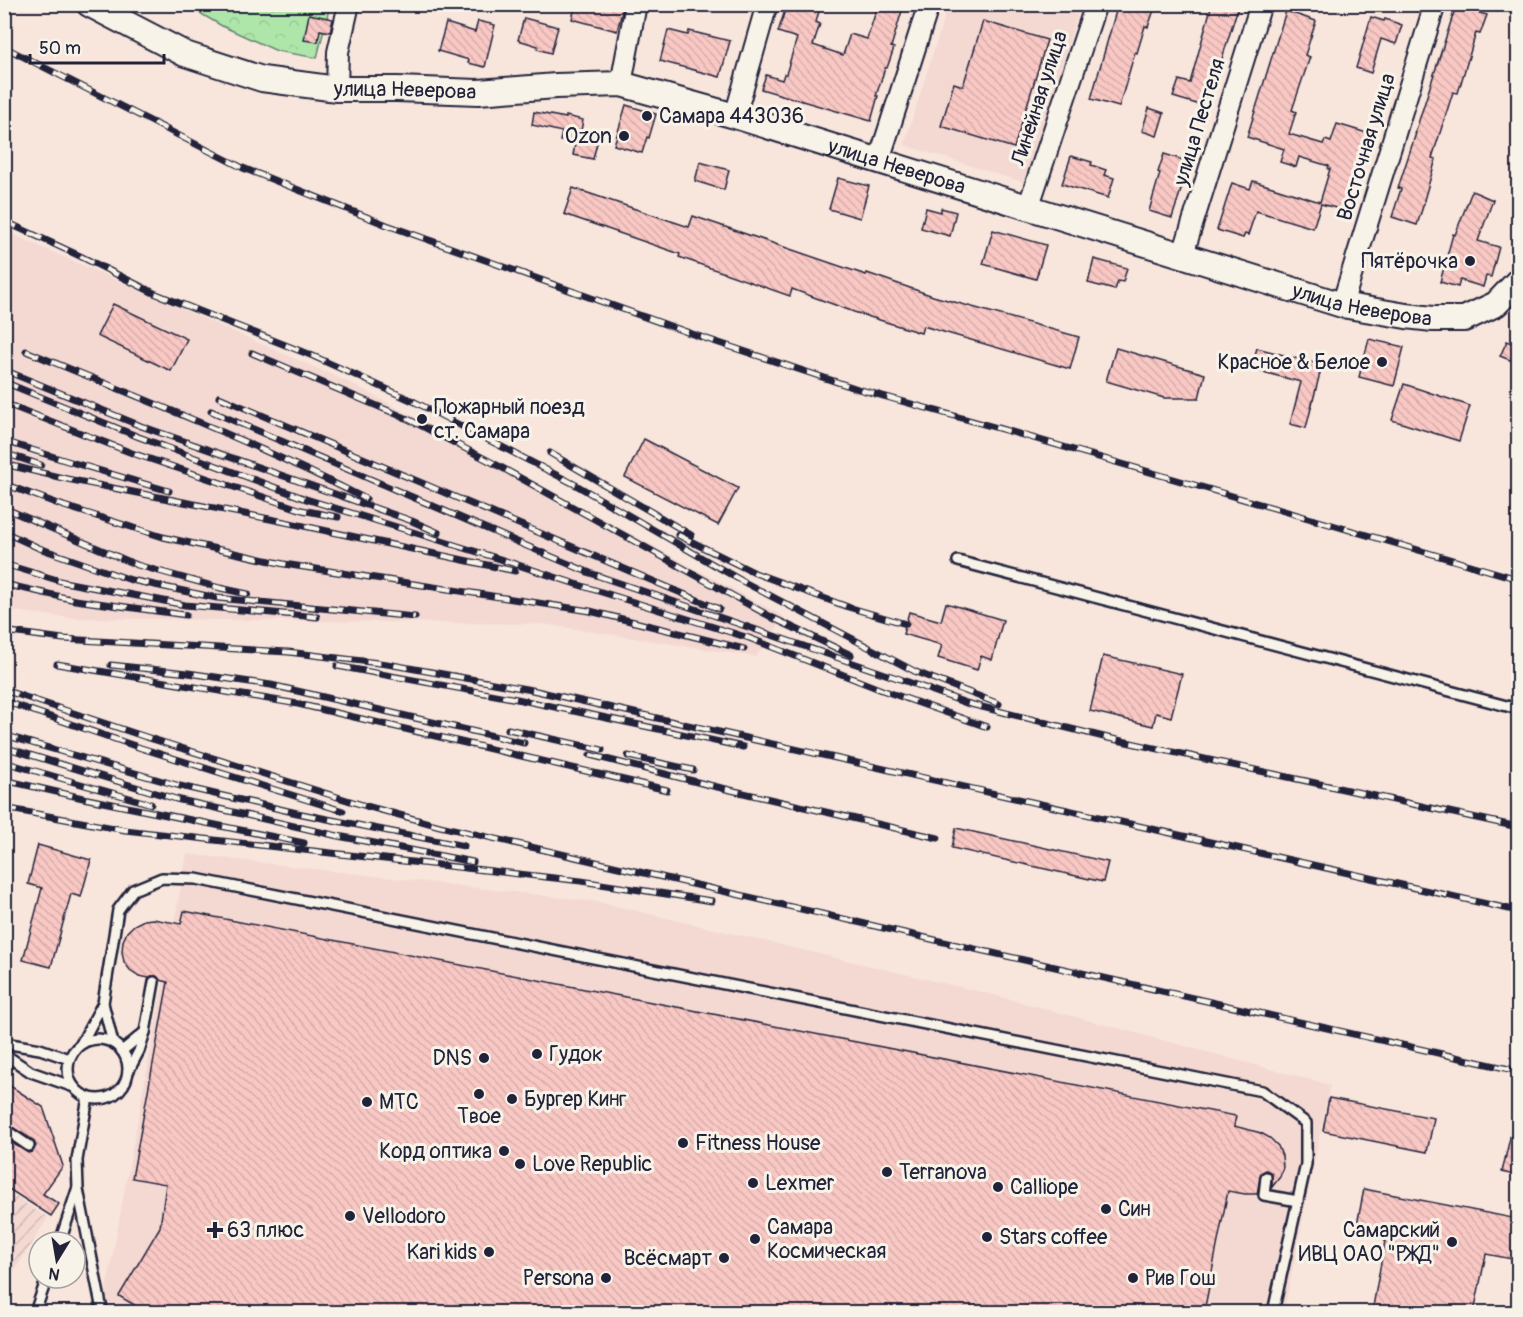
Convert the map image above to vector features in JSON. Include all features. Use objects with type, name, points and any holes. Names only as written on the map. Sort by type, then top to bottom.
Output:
[{"type":"street","name":"улица Неверова","points":[[89,4],[185,54],[262,79],[337,89],[478,93],[556,86],[621,84],[735,116],[1342,304],[1406,316],[1464,319],[1496,304],[1518,281]]},
{"type":"street","points":[[337,89],[338,52],[349,4]]},
{"type":"street","points":[[621,84],[636,4]]},
{"type":"street","points":[[735,116],[767,4]]},
{"type":"street","points":[[879,160],[929,4]]},
{"type":"street","name":"Линейная улица","points":[[1028,208],[1096,4]]},
{"type":"street","name":"улица Пестеля","points":[[1183,254],[1262,4]]},
{"type":"street","name":"Восточная улица","points":[[1342,304],[1435,4]]},
{"type":"lane","points":[[958,561],[1518,709]]},
{"type":"lane","points":[[81,1044],[103,1003],[118,910],[133,890],[162,878],[196,879],[1262,1091],[1306,1124],[1306,1164],[1273,1312]]},
{"type":"lane","points":[[113,1042],[97,1038],[88,1040],[74,1050],[69,1059],[68,1073],[74,1087],[79,1092],[99,1099],[115,1093],[120,1088],[139,1051],[145,1032],[154,982]]},
{"type":"lane","points":[[103,1003],[113,1042],[122,1051],[127,1061],[127,1076]]},
{"type":"lane","points":[[122,1051],[145,1032]]},
{"type":"lane","points":[[4,1043],[40,1049],[69,1059]]},
{"type":"lane","points":[[4,1054],[31,1072],[74,1087]]},
{"type":"lane","points":[[88,1097],[76,1160],[78,1189],[102,1310],[105,1312]]},
{"type":"lane","points":[[4,1129],[29,1146]]},
{"type":"lane","points":[[1266,1177],[1264,1195],[1298,1201]]},
{"type":"lane","points":[[64,1230],[78,1189]]},
{"type":"lane","points":[[35,1312],[43,1290]]},
{"type":"shaded area","points":[[948,5],[1047,5],[1078,14],[1025,183],[904,145]]},
{"type":"shaded area","points":[[5,231],[353,384],[785,617],[756,657],[542,624],[70,618],[5,610]]},
{"type":"shaded area","name":"Гудок","points":[[187,854],[599,902],[994,995],[1330,1085],[1284,1312],[102,1312]]},
{"type":"shaded area","points":[[5,1190],[48,1218],[40,1230],[27,1230],[27,1251],[5,1286]]},
{"type":"green space","points":[[186,5],[330,5],[317,58],[277,51],[222,26]]},
{"type":"building","points":[[576,4],[624,4],[617,31],[572,19]]},
{"type":"building","points":[[787,4],[821,4],[816,22],[820,24],[813,45],[843,55],[850,34],[867,39],[880,4],[904,4],[891,47],[894,48],[876,96],[878,96],[871,121],[761,89],[766,75],[782,80],[786,74],[797,38],[778,32]]},
{"type":"building","points":[[1118,4],[1150,4],[1149,8],[1154,10],[1148,27],[1145,26],[1137,53],[1135,52],[1119,107],[1091,99]]},
{"type":"building","points":[[1212,4],[1239,4],[1207,107],[1173,97],[1179,80],[1190,83]]},
{"type":"building","points":[[1456,6],[1487,15],[1480,34],[1476,33],[1458,93],[1453,92],[1432,158],[1436,159],[1417,225],[1392,217],[1401,189],[1398,188]]},
{"type":"building","points":[[1286,11],[1316,21],[1305,55],[1310,57],[1292,110],[1296,112],[1289,134],[1323,144],[1325,140],[1331,142],[1337,124],[1367,133],[1343,210],[1321,204],[1313,228],[1256,211],[1248,235],[1245,234],[1243,238],[1217,230],[1232,183],[1250,189],[1253,181],[1320,202],[1330,169],[1328,169],[1329,166],[1299,157],[1296,167],[1280,162],[1284,149],[1247,137]]},
{"type":"building","points":[[309,14],[333,19],[330,32],[320,30],[318,42],[304,40]]},
{"type":"building","points":[[1371,17],[1402,25],[1396,44],[1381,39],[1371,73],[1356,68]]},
{"type":"building","points":[[524,18],[558,27],[551,53],[518,40]]},
{"type":"building","points":[[478,21],[495,25],[485,67],[438,51],[446,23],[475,32]]},
{"type":"building","points":[[983,21],[1047,40],[1014,148],[941,126],[954,83],[963,86]]},
{"type":"building","points":[[668,30],[688,35],[689,31],[730,41],[720,77],[660,61]]},
{"type":"building","points":[[626,105],[656,114],[642,153],[614,145]]},
{"type":"building","points":[[1149,108],[1164,113],[1157,136],[1142,131]]},
{"type":"building","points":[[534,112],[583,120],[581,131],[599,135],[593,159],[573,155],[575,144],[560,141],[562,132],[532,125]]},
{"type":"building","points":[[1164,154],[1190,162],[1172,218],[1149,211]]},
{"type":"building","points":[[1071,156],[1092,162],[1091,165],[1106,170],[1104,175],[1114,178],[1108,198],[1062,184]]},
{"type":"building","points":[[700,162],[729,170],[724,190],[695,181]]},
{"type":"building","points":[[838,178],[869,186],[860,218],[829,209]]},
{"type":"building","points":[[573,188],[689,227],[693,216],[866,275],[867,273],[933,296],[1079,337],[1070,369],[923,326],[921,333],[792,289],[790,296],[679,257],[680,254],[564,214]]},
{"type":"building","name":"Пятёрочка","points":[[1472,191],[1493,200],[1478,241],[1499,247],[1491,277],[1486,276],[1483,287],[1460,280],[1458,287],[1440,282],[1453,234],[1455,235]]},
{"type":"building","points":[[926,208],[941,212],[941,208],[956,212],[950,236],[921,228]]},
{"type":"building","points":[[993,230],[1046,245],[1036,279],[983,264]]},
{"type":"building","points":[[1094,259],[1127,268],[1123,282],[1118,281],[1115,290],[1088,283]]},
{"type":"building","points":[[113,304],[187,339],[171,371],[97,336]]},
{"type":"building","name":"Красное & Белое","points":[[1369,339],[1404,347],[1394,386],[1359,377]]},
{"type":"building","points":[[1507,341],[1518,346],[1515,362],[1500,356]]},
{"type":"building","points":[[1116,348],[1205,374],[1199,398],[1164,398],[1106,381]]},
{"type":"building","points":[[1257,348],[1322,365],[1306,428],[1290,424],[1301,382],[1251,369]]},
{"type":"building","points":[[1404,384],[1470,406],[1459,441],[1392,420]]},
{"type":"building","points":[[644,439],[738,488],[718,525],[625,477]]},
{"type":"building","points":[[946,603],[1003,620],[992,660],[981,656],[977,670],[938,658],[942,645],[903,634],[909,612],[941,621]]},
{"type":"building","points":[[1103,656],[1182,674],[1171,717],[1156,713],[1153,726],[1090,711]]},
{"type":"building","points":[[956,828],[1108,862],[1103,882],[952,848]]},
{"type":"building","points":[[38,845],[91,860],[81,897],[71,894],[51,967],[23,960],[42,888],[28,884]]},
{"type":"building","name":"Гудок","points":[[184,911],[1236,1116],[1234,1126],[1261,1133],[1278,1146],[1283,1167],[1280,1177],[1272,1187],[1272,1174],[1266,1170],[1261,1173],[1257,1194],[1228,1191],[1204,1312],[146,1312],[119,1296],[160,1227],[166,1184],[132,1178],[168,982],[156,976],[149,978],[139,976],[130,970],[124,962],[123,941],[127,932],[134,925],[144,920],[153,919],[181,924]]},
{"type":"building","points":[[4,1082],[43,1107],[63,1166],[43,1194],[59,1204],[51,1216],[4,1186],[4,1138],[28,1153],[32,1152],[36,1146],[33,1140],[4,1122]]},
{"type":"building","points":[[1329,1098],[1434,1118],[1427,1152],[1323,1131]]},
{"type":"building","points":[[1513,1125],[1518,1126],[1518,1176],[1502,1172]]},
{"type":"building","name":"Самарский ИВЦ ОАО \"РЖД\"","points":[[1364,1189],[1518,1219],[1518,1260],[1486,1254],[1474,1312],[1372,1312],[1387,1230],[1357,1225]]},
{"type":"railway","points":[[4,47],[243,168],[387,225],[698,336],[858,389],[1518,579]]},
{"type":"railway","points":[[4,221],[154,293],[313,356],[413,401],[576,485],[742,581],[916,672],[999,704]]},
{"type":"railway","points":[[26,351],[240,440],[366,499]]},
{"type":"railway","points":[[252,353],[408,419],[497,465],[773,618],[851,655]]},
{"type":"railway","points":[[4,370],[141,426],[412,521],[439,533]]},
{"type":"railway","points":[[4,382],[139,437],[306,499],[749,638],[882,690],[987,727]]},
{"type":"railway","points":[[219,397],[719,609]]},
{"type":"railway","points":[[4,403],[132,453],[302,510],[338,517]]},
{"type":"railway","points":[[211,411],[590,573],[966,703],[1108,738],[1518,827]]},
{"type":"railway","points":[[4,441],[169,491]]},
{"type":"railway","points":[[4,453],[41,465]]},
{"type":"railway","points":[[550,453],[691,535]]},
{"type":"railway","points":[[4,464],[515,571]]},
{"type":"railway","points":[[4,484],[64,506],[163,537],[284,564],[590,611],[744,649]]},
{"type":"railway","points":[[4,508],[137,565],[248,594]]},
{"type":"railway","points":[[4,532],[39,548],[131,580],[217,598],[415,617]]},
{"type":"railway","points":[[678,535],[755,573],[848,607],[906,624]]},
{"type":"railway","points":[[4,564],[64,582],[185,605],[317,617]]},
{"type":"railway","points":[[4,584],[75,600],[186,615]]},
{"type":"railway","points":[[4,631],[63,639],[288,652],[387,664],[532,690],[1518,911]]},
{"type":"railway","points":[[57,664],[298,704],[667,790]]},
{"type":"railway","points":[[111,665],[271,685],[524,743]]},
{"type":"railway","points":[[337,666],[517,699],[743,747]]},
{"type":"railway","points":[[4,690],[366,806],[440,826],[1518,1071]]},
{"type":"railway","points":[[4,701],[141,748],[343,811]]},
{"type":"railway","points":[[508,729],[602,750]]},
{"type":"railway","points":[[4,735],[180,786],[297,813],[464,846]]},
{"type":"railway","points":[[4,747],[176,799],[338,836],[473,862]]},
{"type":"railway","points":[[590,755],[938,838]]},
{"type":"railway","points":[[628,756],[693,770]]},
{"type":"railway","points":[[4,762],[151,804]]},
{"type":"railway","points":[[4,780],[304,843]]},
{"type":"railway","points":[[4,808],[125,830],[581,881],[712,901]]},
{"type":"place","name":"Самара 443036","points":[[647,116]]},
{"type":"place","name":"Ozon","points":[[624,136]]},
{"type":"place","name":"Пятёрочка","points":[[1470,261]]},
{"type":"place","name":"Красное & Белое","points":[[1382,362]]},
{"type":"place","name":"Пожарный поезд ст. Самара","points":[[422,419]]},
{"type":"place","name":"Гудок","points":[[537,1054]]},
{"type":"place","name":"DNS","points":[[484,1058]]},
{"type":"place","name":"Твое","points":[[479,1094]]},
{"type":"place","name":"Бургер Кинг","points":[[512,1099]]},
{"type":"place","name":"МТС","points":[[367,1102]]},
{"type":"place","name":"Fitness House","points":[[683,1143]]},
{"type":"place","name":"Корд оптика","points":[[504,1151]]},
{"type":"place","name":"Love Republic","points":[[520,1164]]},
{"type":"place","name":"Terranova","points":[[887,1172]]},
{"type":"place","name":"Lexmer","points":[[753,1183]]},
{"type":"place","name":"Calliope","points":[[998,1187]]},
{"type":"place","name":"Син","points":[[1106,1209]]},
{"type":"place","name":"Vellodoro","points":[[350,1216]]},
{"type":"place","name":"63 плюс","points":[[215,1230]]},
{"type":"place","name":"Stars coffee","points":[[987,1237]]},
{"type":"place","name":"Самара Космическая","points":[[755,1239]]},
{"type":"place","name":"Самарский ИВЦ ОАО \"РЖД\"","points":[[1452,1242]]},
{"type":"place","name":"Kari kids","points":[[489,1252]]},
{"type":"place","name":"Всёсмарт","points":[[724,1258]]},
{"type":"place","name":"Persona","points":[[606,1278]]},
{"type":"place","name":"Рив Гош","points":[[1133,1278]]}]
